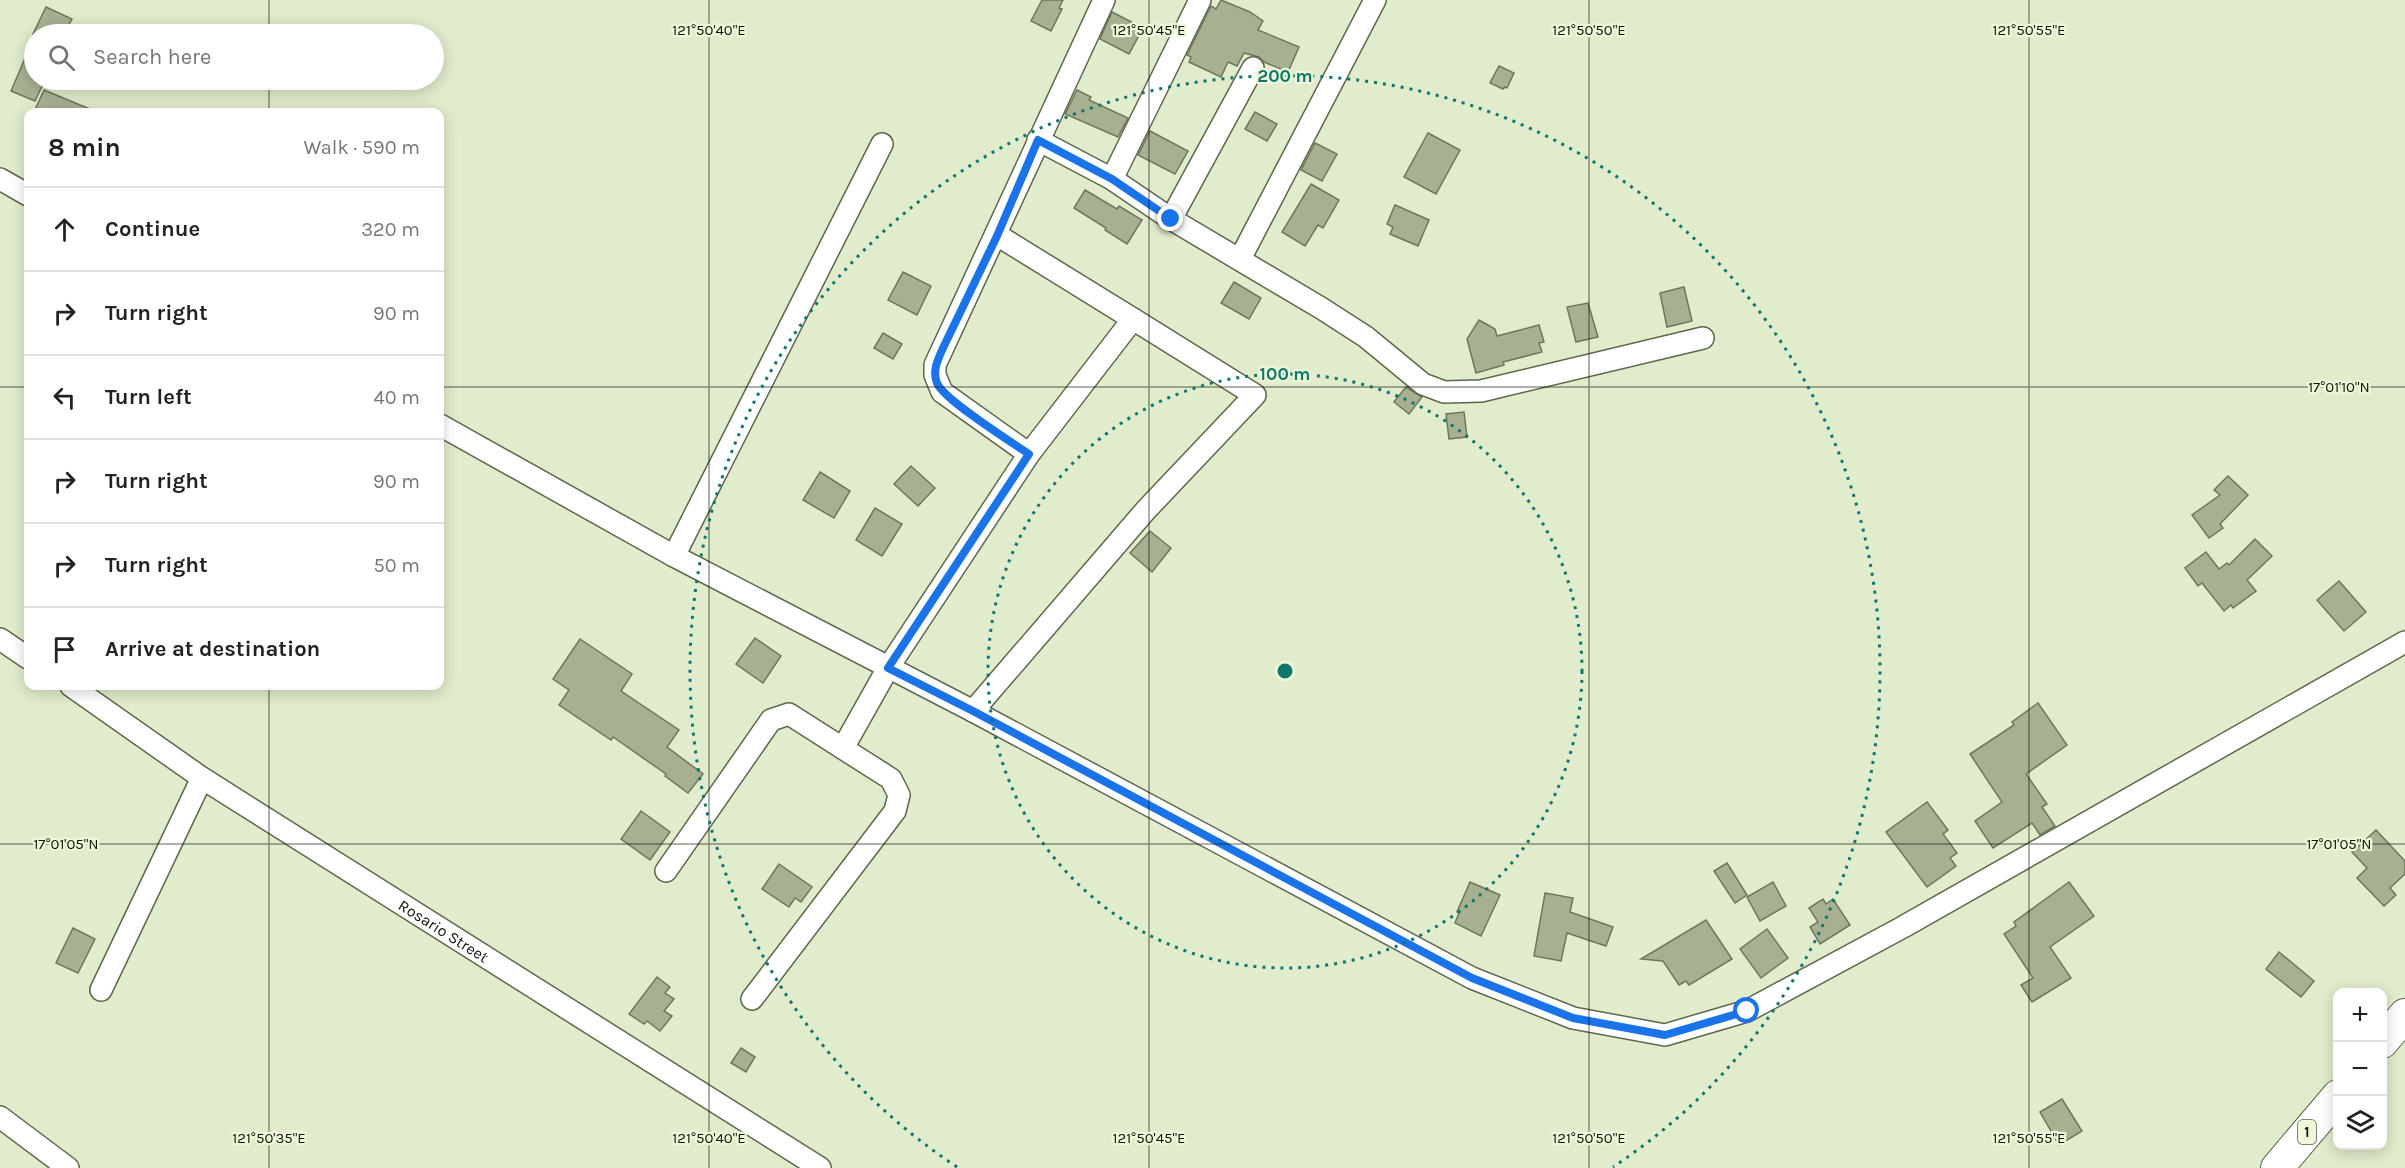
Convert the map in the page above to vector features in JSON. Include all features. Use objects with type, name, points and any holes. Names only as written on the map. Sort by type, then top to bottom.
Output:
[{"type":"highway","points":[[2387,1036],[2405,1015]]},
{"type":"highway","name":"1","points":[[2277,1168],[2333,1101]]},
{"type":"street","points":[[1029,454],[942,392],[934,375],[943,348],[997,236],[1038,140],[1104,0]]},
{"type":"street","points":[[1112,179],[1200,0]]},
{"type":"street","points":[[1239,259],[1375,0]]},
{"type":"street","points":[[1171,219],[1252,68]]},
{"type":"street","points":[[1038,140],[1112,179],[1171,219],[1366,338],[1423,384],[1444,392],[1480,391],[1703,338]]},
{"type":"street","points":[[674,556],[882,144]]},
{"type":"street","points":[[0,179],[24,193]]},
{"type":"street","points":[[973,711],[1146,510],[1255,395],[997,236]]},
{"type":"street","points":[[843,748],[888,668],[1029,454],[1133,319]]},
{"type":"street","points":[[444,427],[674,556],[973,711],[1472,978],[1573,1018],[1665,1035],[1747,1011],[1903,927],[2405,642]]},
{"type":"street","points":[[0,639],[24,655]]},
{"type":"street","name":"Rosario Street","points":[[77,690],[202,778],[820,1168]]},
{"type":"street","points":[[666,871],[771,720],[789,714],[891,779],[899,795],[895,812],[752,999]]},
{"type":"street","points":[[101,990],[202,778]]},
{"type":"street","points":[[0,1117],[68,1168]]},
{"type":"building","points":[[1042,0],[1063,0],[1059,8],[1062,9],[1051,31],[1031,21]]},
{"type":"building","points":[[1221,0],[1250,12],[1263,21],[1258,30],[1299,47],[1288,72],[1264,62],[1259,57],[1244,53],[1237,66],[1228,62],[1221,77],[1189,62],[1191,57],[1187,55],[1211,6],[1216,9]]},
{"type":"building","points":[[46,7],[72,19],[69,24],[38,24]]},
{"type":"building","points":[[1112,12],[1143,28],[1129,54],[1100,39]]},
{"type":"building","points":[[24,60],[24,90],[40,90],[35,101],[11,91]]},
{"type":"building","points":[[1499,66],[1514,73],[1507,88],[1503,89],[1490,83]]},
{"type":"building","points":[[44,90],[87,108],[36,108]]},
{"type":"building","points":[[1077,90],[1091,97],[1089,100],[1128,118],[1118,137],[1065,114]]},
{"type":"building","points":[[1255,112],[1277,124],[1267,141],[1245,129]]},
{"type":"building","points":[[1150,131],[1188,151],[1175,174],[1138,155]]},
{"type":"building","points":[[1428,133],[1460,150],[1436,194],[1404,177]]},
{"type":"building","points":[[1315,143],[1337,154],[1322,181],[1301,170]]},
{"type":"building","points":[[1311,184],[1339,200],[1323,228],[1318,225],[1305,246],[1282,232]]},
{"type":"building","points":[[1085,190],[1117,209],[1119,206],[1142,220],[1127,244],[1074,208]]},
{"type":"building","points":[[1395,205],[1429,220],[1418,246],[1390,234],[1393,227],[1387,224]]},
{"type":"building","points":[[903,272],[931,286],[917,315],[888,300]]},
{"type":"building","points":[[1234,282],[1261,298],[1249,319],[1221,303]]},
{"type":"building","points":[[1684,287],[1692,321],[1667,327],[1660,293]]},
{"type":"building","points":[[1588,303],[1598,337],[1576,342],[1567,307]]},
{"type":"building","points":[[1479,320],[1495,329],[1497,336],[1539,325],[1544,342],[1539,343],[1542,352],[1503,362],[1504,365],[1476,373],[1467,339]]},
{"type":"building","points":[[883,333],[902,344],[893,359],[874,348]]},
{"type":"building","points":[[1406,387],[1422,397],[1409,414],[1394,402]]},
{"type":"building","points":[[1464,412],[1467,437],[1449,439],[1446,414]]},
{"type":"building","points":[[911,466],[935,488],[918,506],[894,484]]},
{"type":"building","points":[[820,472],[850,491],[834,518],[803,500]]},
{"type":"building","points":[[2228,476],[2248,495],[2220,524],[2223,528],[2209,538],[2192,515],[2220,495],[2214,490]]},
{"type":"building","points":[[875,508],[902,524],[882,556],[856,540]]},
{"type":"building","points":[[1150,531],[1171,548],[1152,572],[1130,553]]},
{"type":"building","points":[[2255,539],[2272,556],[2247,580],[2256,591],[2233,608],[2231,605],[2224,611],[2202,583],[2198,586],[2185,568],[2206,552],[2219,569],[2227,563],[2229,565]]},
{"type":"building","points":[[2339,581],[2366,612],[2344,631],[2317,600]]},
{"type":"building","points":[[755,638],[781,656],[763,683],[736,664]]},
{"type":"building","points":[[580,639],[632,674],[621,691],[679,730],[667,747],[703,774],[688,793],[665,776],[666,774],[613,737],[611,740],[559,705],[569,690],[553,679]]},
{"type":"building","points":[[2038,703],[2067,745],[2026,774],[2047,804],[2042,807],[2055,826],[2040,835],[2032,823],[1993,848],[1975,821],[2002,802],[1970,754],[2014,725],[2012,722]]},
{"type":"building","points":[[1927,802],[1948,830],[1943,834],[1957,853],[1950,858],[1956,866],[1927,887],[1886,832]]},
{"type":"building","points":[[641,811],[670,832],[650,860],[621,839]]},
{"type":"building","points":[[2376,830],[2405,861],[2405,874],[2390,888],[2396,895],[2384,906],[2357,878],[2367,868],[2352,852]]},
{"type":"building","points":[[1727,863],[1747,895],[1735,903],[1714,871]]},
{"type":"building","points":[[779,864],[812,887],[801,902],[795,898],[789,907],[762,889]]},
{"type":"building","points":[[1470,882],[1500,895],[1481,936],[1455,923],[1459,913],[1457,912]]},
{"type":"building","points":[[1773,882],[1786,906],[1760,921],[1747,897]]},
{"type":"building","points":[[2069,882],[2094,916],[2050,947],[2071,978],[2032,1002],[2021,985],[2033,978],[2004,934],[2016,926],[2014,922]]},
{"type":"building","points":[[1545,893],[1573,898],[1570,912],[1613,927],[1606,946],[1567,933],[1561,961],[1534,956]]},
{"type":"building","points":[[1823,899],[1826,904],[1833,899],[1850,925],[1820,944],[1810,927],[1818,922],[1809,908]]},
{"type":"building","points":[[1706,920],[1732,959],[1689,985],[1686,981],[1679,985],[1663,961],[1641,959]]},
{"type":"building","points":[[73,928],[95,939],[78,973],[56,963]]},
{"type":"building","points":[[1767,929],[1788,958],[1761,978],[1740,949]]},
{"type":"building","points":[[2279,952],[2314,981],[2301,997],[2266,969]]},
{"type":"building","points":[[657,977],[670,987],[665,993],[674,999],[664,1011],[672,1016],[660,1031],[647,1021],[644,1024],[629,1014]]},
{"type":"building","points":[[741,1048],[755,1057],[746,1072],[731,1063]]},
{"type":"building","points":[[2062,1099],[2082,1131],[2059,1145],[2040,1112]]},
{"type":"route","points":[[1171,219],[1112,179],[1038,140],[997,236],[943,348],[934,375],[942,392],[1029,454],[888,668],[973,711],[1472,978],[1573,1018],[1665,1035],[1747,1011]]}]
